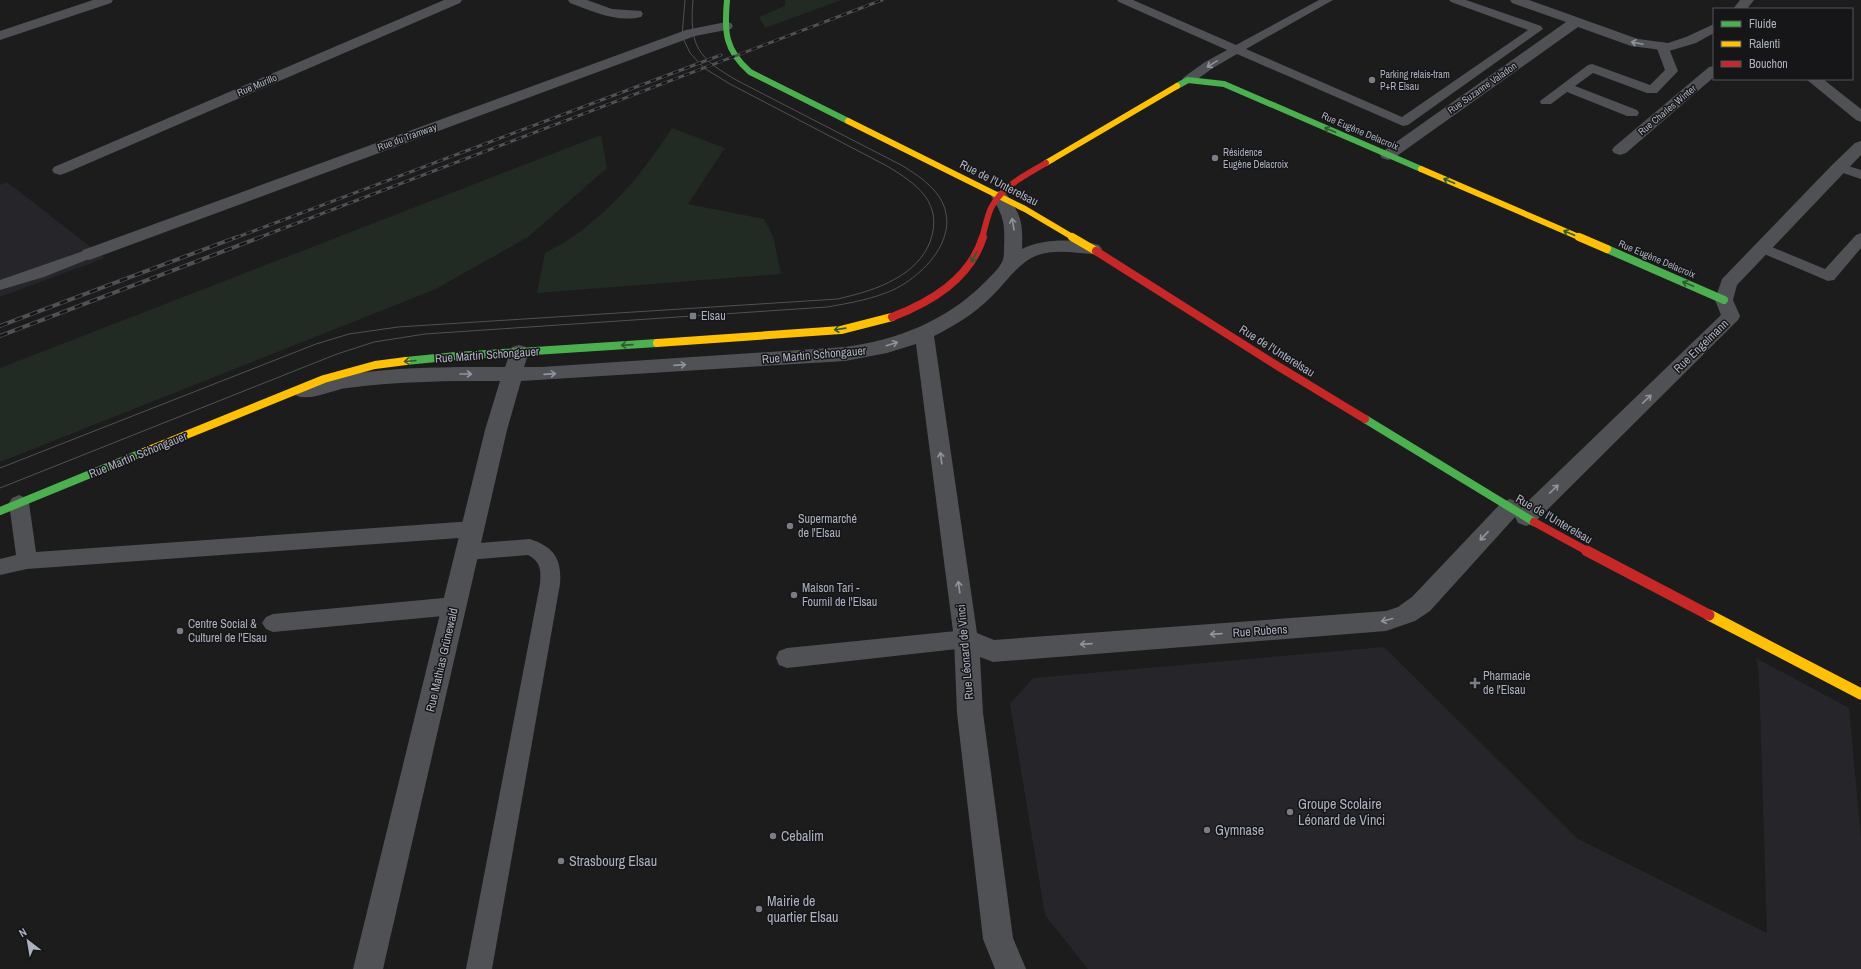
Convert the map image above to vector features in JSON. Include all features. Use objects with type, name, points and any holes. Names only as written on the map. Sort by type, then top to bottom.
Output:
[{"type":"street","points":[[0,36],[106,0]]},
{"type":"street","name":"Rue Murillo","points":[[60,170],[455,0]]},
{"type":"street","points":[[575,0],[610,13],[636,14]]},
{"type":"street","name":"Rue de l'Unterelsau","points":[[728,0],[726,26],[730,52],[736,62],[750,72],[999,196],[1092,249],[1276,365],[1518,512],[1570,542],[1861,694]]},
{"type":"street","points":[[1517,0],[1636,43],[1669,47],[1691,40],[1713,29]]},
{"type":"street","name":"Rue Suzanne Valadon","points":[[1388,155],[1576,22]]},
{"type":"street","name":"Rue du Tramway","points":[[89,254],[691,33],[726,26]]},
{"type":"street","name":"Rue Charles Winter","points":[[1620,150],[1713,71]]},
{"type":"street","points":[[1012,262],[1015,227],[1012,216],[999,196],[1014,182],[1188,80]]},
{"type":"street","name":"Rue Eugène Delacroix","points":[[1188,80],[1224,84],[1724,300]]},
{"type":"street","points":[[1815,80],[1826,87],[1861,117]]},
{"type":"street","name":"Rue Engelmann","points":[[1518,512],[1731,316],[1724,300],[1728,282],[1861,146]]},
{"type":"street","name":"Rue Martin Schongauer","points":[[0,511],[340,373],[364,367],[388,362],[841,330],[883,319],[925,303],[942,294],[960,278],[980,245],[991,205],[999,196]]},
{"type":"street","name":"Rue Martin Schongauer","points":[[275,399],[321,386],[346,381],[456,374],[511,375],[859,352],[893,343],[924,332],[961,313],[989,290],[1012,262],[1024,253],[1036,248],[1067,247],[1092,249]]},
{"type":"street","name":"Rue Léonard de Vinci","points":[[924,332],[966,639],[970,713],[998,939],[1011,969]]},
{"type":"street","name":"Rue Mathias Grünewald","points":[[368,969],[454,606],[511,375],[519,352]]},
{"type":"street","name":"Rue Rubens","points":[[966,639],[993,651],[1386,621],[1406,614],[1421,604],[1518,512]]},
{"type":"lane","points":[[1123,0],[1403,122],[1537,29],[1455,0]]},
{"type":"lane","points":[[1188,80],[1209,65],[1320,1]]},
{"type":"lane","points":[[1546,101],[1592,68],[1652,90],[1672,71],[1662,46]]},
{"type":"lane","points":[[1567,87],[1632,113]]},
{"type":"lane","points":[[1839,167],[1861,175]]},
{"type":"lane","points":[[1762,248],[1828,276],[1861,238]]},
{"type":"lane","points":[[0,285],[89,254]]},
{"type":"lane","points":[[19,503],[27,561]]},
{"type":"lane","points":[[0,567],[27,561],[470,541],[530,547],[543,554],[551,569],[550,584],[479,969]]},
{"type":"lane","points":[[273,623],[454,606]]},
{"type":"lane","points":[[787,658],[966,639]]},
{"type":"shaded area","points":[[785,0],[841,0],[765,28],[759,17],[785,6]]},
{"type":"shaded area","points":[[672,128],[725,148],[688,204],[764,219],[773,236],[781,274],[537,293],[545,253],[583,229],[617,199],[647,165]]},
{"type":"shaded area","points":[[601,135],[607,168],[528,237],[436,289],[0,462],[0,368]]},
{"type":"shaded area","points":[[7,182],[105,258],[0,297],[0,185]]},
{"type":"shaded area","name":"Groupe Scolaire Léonard de Vinci","points":[[1384,647],[1578,839],[1767,933],[1759,675],[1756,658],[1849,708],[1861,839],[1861,969],[1088,969],[1045,915],[1010,704],[1033,678]]},
{"type":"tram line","points":[[0,468],[316,344],[349,334],[398,327],[838,299],[882,286],[901,276],[911,268],[920,259],[927,248],[933,228],[933,216],[925,196],[908,180],[887,166],[730,84],[704,68],[690,53],[682,36],[685,0]]},
{"type":"tram line","points":[[0,488],[337,354],[374,342],[425,334],[827,307],[879,295],[895,289],[907,282],[929,263],[944,239],[947,226],[946,212],[940,198],[923,180],[903,166],[738,81],[724,73],[705,58],[699,50],[695,40],[692,16],[693,0]]},
{"type":"railway","points":[[258,238],[882,0]]},
{"type":"railway","points":[[235,238],[721,55]]},
{"type":"railway","points":[[0,326],[237,237]]},
{"type":"railway","points":[[0,336],[261,237]]},
{"type":"traffic: fast","points":[[727,0],[727,40],[730,49],[741,64],[750,72],[848,121]]},
{"type":"traffic: fast","points":[[1177,86],[1188,80],[1224,84],[1421,169]]},
{"type":"traffic: fast","points":[[1607,249],[1724,300]]},
{"type":"traffic: fast","points":[[406,361],[456,356],[657,343]]},
{"type":"traffic: fast","points":[[1365,419],[1534,522]]},
{"type":"traffic: fast","points":[[0,511],[144,452]]},
{"type":"traffic: slow","points":[[1046,163],[1177,86]]},
{"type":"traffic: slow","points":[[848,121],[1025,209],[1096,251]]},
{"type":"traffic: slow","points":[[1421,169],[1607,249]]},
{"type":"traffic: slow","points":[[657,343],[841,330],[892,317]]},
{"type":"traffic: slow","points":[[144,452],[324,379],[375,365],[406,361]]},
{"type":"traffic: slow","points":[[1709,615],[1861,694]]},
{"type":"traffic: jam","points":[[892,317],[906,312],[933,298],[956,280],[966,269],[981,242],[989,213],[994,202],[1014,182],[1046,163]]},
{"type":"traffic: jam","points":[[1096,251],[1276,365],[1365,419]]},
{"type":"traffic: jam","points":[[1534,522],[1563,539],[1709,615]]},
{"type":"place","name":"Parking relais-tram P+R Elsau","points":[[1372,80]]},
{"type":"place","name":"Résidence Eugène Delacroix","points":[[1215,158]]},
{"type":"place","name":"Elsau","points":[[693,316]]},
{"type":"place","name":"Supermarché de l'Elsau","points":[[790,526]]},
{"type":"place","name":"Maison Tari - Fournil de l'Elsau","points":[[794,595]]},
{"type":"place","name":"Centre Social & Culturel de l'Elsau","points":[[180,631]]},
{"type":"place","name":"Pharmacie de l'Elsau","points":[[1475,683]]},
{"type":"place","name":"Groupe Scolaire Léonard de Vinci","points":[[1290,812]]},
{"type":"place","name":"Gymnase","points":[[1207,830]]},
{"type":"place","name":"Cebalim","points":[[773,836]]},
{"type":"place","name":"Strasbourg Elsau","points":[[561,861]]},
{"type":"place","name":"Mairie de quartier Elsau","points":[[759,909]]}]
